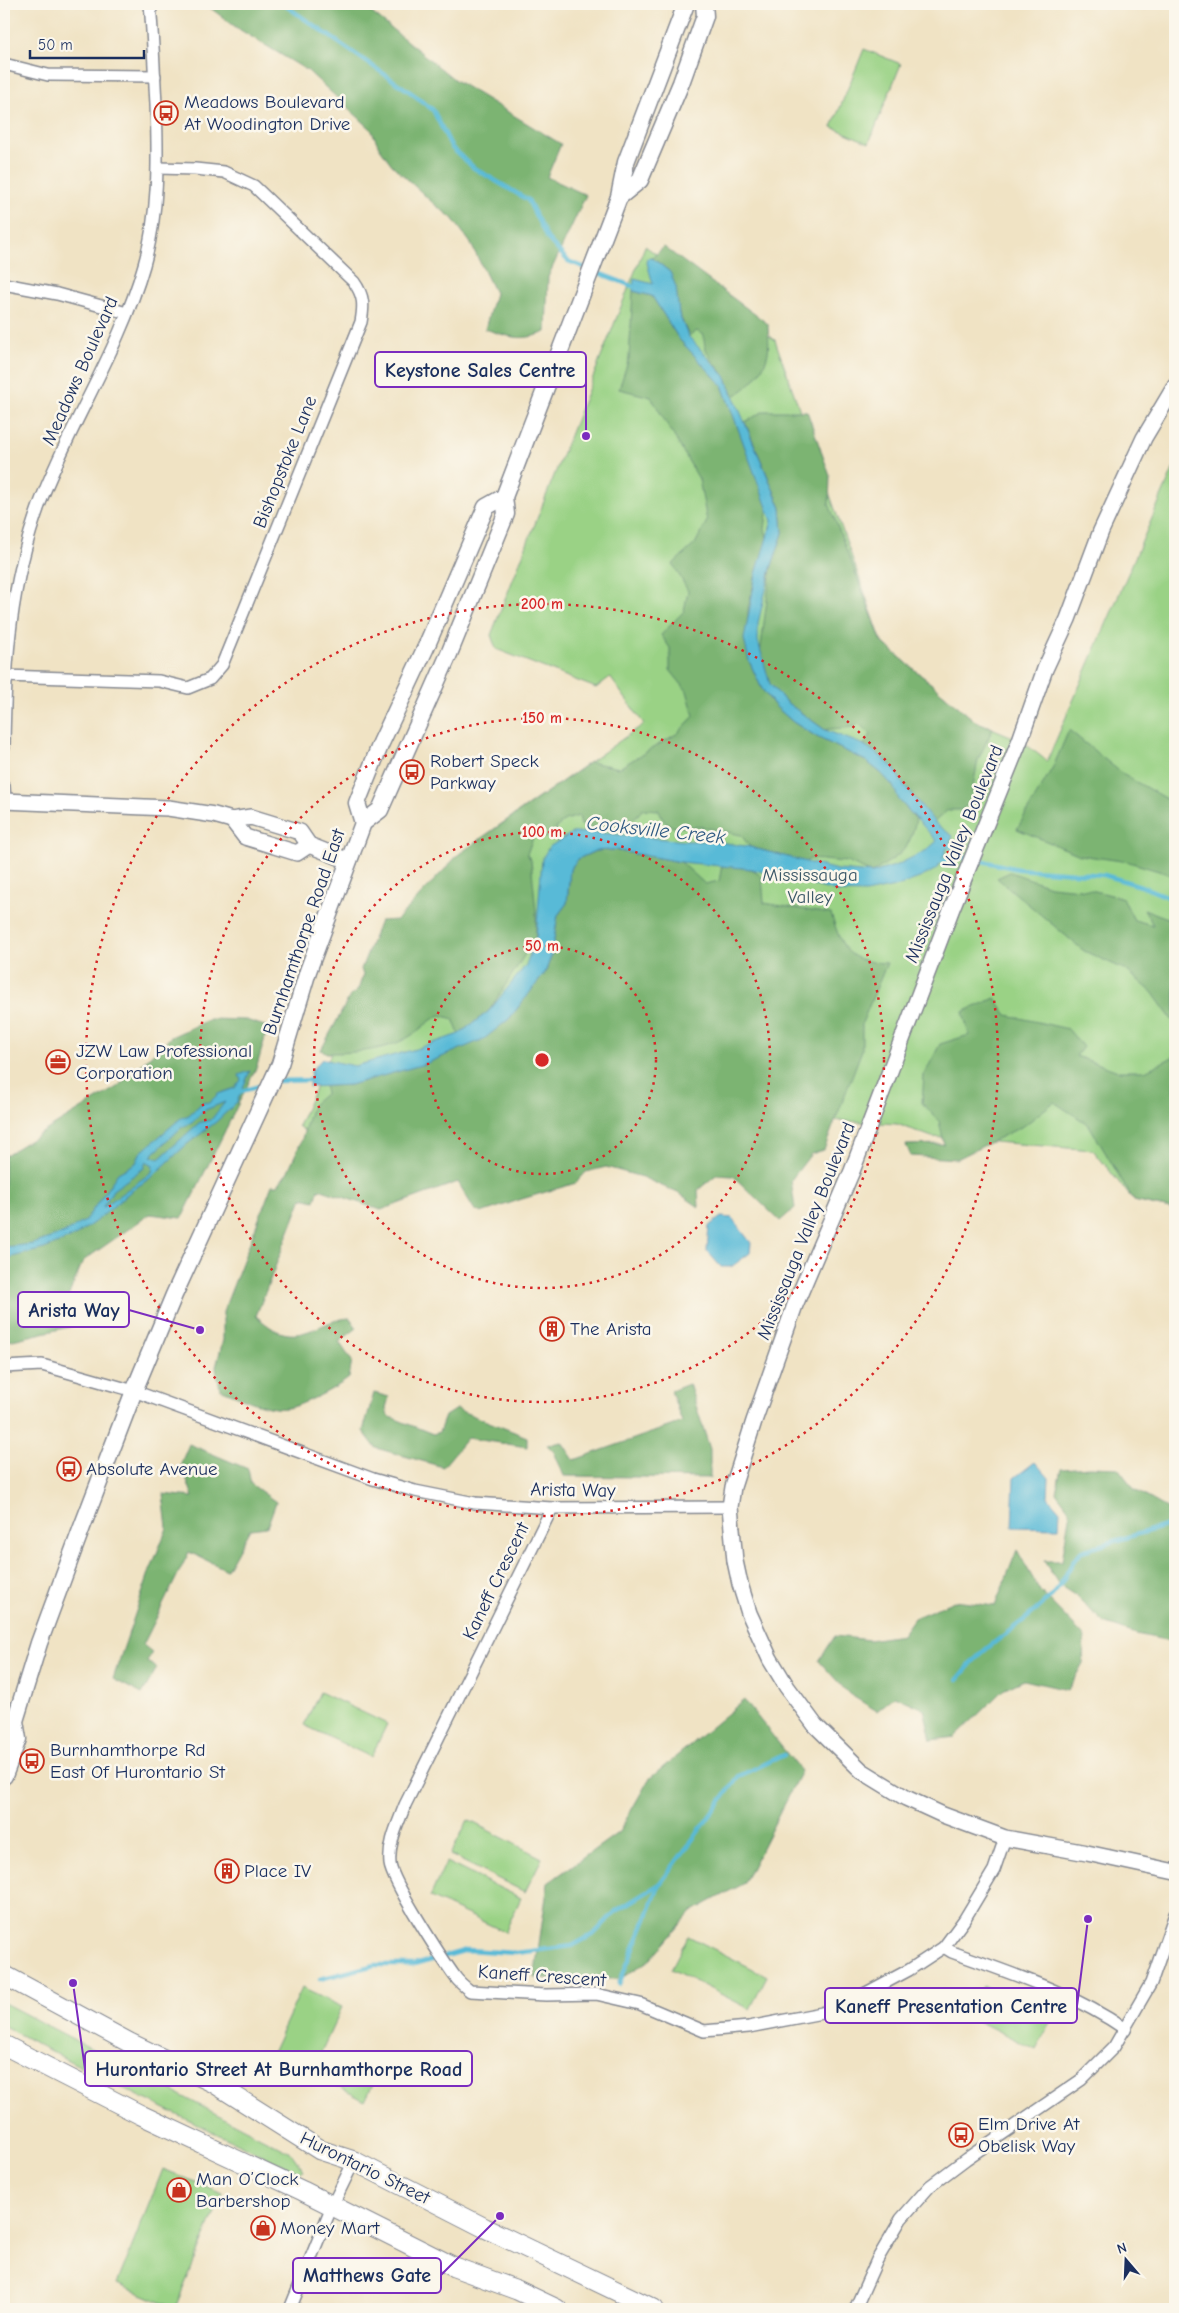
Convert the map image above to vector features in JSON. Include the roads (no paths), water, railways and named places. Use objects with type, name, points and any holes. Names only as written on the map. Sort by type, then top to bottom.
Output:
[{"type":"main road","name":"Burnhamthorpe Road East","points":[[4,1776],[18,1739],[9,1724],[134,1391],[174,1295],[280,1064],[308,971],[363,823],[380,810],[449,654],[506,514],[504,497],[619,197],[626,162],[686,4]]},
{"type":"main road","name":"Burnhamthorpe Road East","points":[[619,197],[640,180],[681,83],[705,16],[704,4]]},
{"type":"main road","name":"Burnhamthorpe Road East","points":[[363,823],[357,803],[381,743],[426,647],[486,507],[504,497]]},
{"type":"main road","points":[[4,1961],[119,2024],[130,2044]]},
{"type":"main road","name":"Hurontario Street","points":[[4,1974],[130,2044],[214,2083],[320,2150],[354,2161],[485,2228],[654,2309]]},
{"type":"main road","points":[[4,2045],[45,2068],[454,2266],[517,2290],[557,2309]]},
{"type":"main road","points":[[4,2050],[25,2062],[45,2068]]},
{"type":"street","name":"Meadows Boulevard","points":[[4,747],[5,676],[9,623],[25,549],[40,502],[127,313],[143,266],[155,214],[158,168],[150,4]]},
{"type":"street","points":[[4,64],[48,75],[155,76]]},
{"type":"street","name":"Bishopstoke Lane","points":[[5,676],[159,681],[188,688],[210,679],[222,665],[361,322],[364,306],[362,293],[354,282],[254,186],[224,172],[195,168],[158,168]]},
{"type":"street","points":[[4,284],[57,294],[127,313]]},
{"type":"street","name":"Mississauga Valley Boulevard","points":[[1175,386],[1144,438],[1101,532],[1068,619],[1045,669],[1020,740],[952,908],[852,1171],[795,1305],[748,1440],[733,1487],[730,1507],[735,1561],[749,1613],[770,1659],[798,1704],[815,1724],[862,1771],[906,1798],[943,1815],[1005,1838],[1087,1852],[1175,1872]]},
{"type":"street","points":[[4,796],[168,808],[214,815],[232,820],[251,817],[300,832],[309,845],[349,861]]},
{"type":"street","points":[[232,820],[245,837],[297,853],[309,845]]},
{"type":"street","points":[[4,1366],[42,1365],[134,1391]]},
{"type":"street","name":"Arista Way","points":[[134,1391],[373,1479],[415,1491],[474,1503],[552,1508],[730,1507]]},
{"type":"street","name":"Kaneff Crescent","points":[[552,1508],[405,1805],[390,1844],[390,1866],[435,1947],[456,1978],[470,1990],[546,1995],[596,1994],[640,2004],[704,2031],[750,2027],[822,2013],[849,2002],[900,1975],[944,1947],[964,1920],[994,1870],[1005,1838]]},
{"type":"street","points":[[855,2309],[877,2260],[901,2219],[930,2186],[1081,2080],[1114,2047],[1151,1983],[1175,1914]]},
{"type":"street","points":[[944,1947],[952,1952],[1066,1995],[1098,2011],[1125,2029]]},
{"type":"street","points":[[290,2309],[332,2206],[354,2161]]},
{"type":"water","points":[[652,258],[670,272],[676,287],[679,314],[688,336],[725,376],[781,508],[783,533],[771,568],[758,623],[758,641],[770,684],[786,702],[825,730],[864,745],[879,755],[894,768],[901,781],[937,825],[953,836],[938,868],[922,877],[895,887],[865,893],[838,892],[752,869],[681,862],[613,850],[595,851],[578,859],[570,869],[567,903],[558,915],[551,957],[545,973],[509,1019],[484,1039],[425,1064],[350,1085],[309,1087],[311,1071],[322,1059],[355,1066],[416,1049],[459,1034],[489,1011],[526,965],[536,937],[542,859],[549,847],[572,833],[591,832],[686,841],[713,841],[750,847],[837,870],[872,873],[895,866],[927,850],[937,841],[899,800],[893,786],[881,773],[866,761],[817,737],[793,722],[775,706],[762,689],[749,661],[744,639],[756,574],[772,521],[722,385],[679,339],[652,296],[633,291],[634,279],[653,284],[646,259]]},
{"type":"water","points":[[250,1071],[237,1102],[152,1177],[131,1191],[100,1218],[75,1236],[44,1249],[4,1259],[4,1247],[33,1244],[64,1233],[85,1221],[118,1173],[136,1163],[140,1153],[203,1102],[209,1103],[218,1094],[235,1088],[241,1080],[239,1075]],"holes":[[[225,1102],[211,1120],[200,1122],[159,1159],[151,1156],[182,1127],[192,1123],[203,1111]],[[146,1161],[153,1165],[152,1172],[103,1207],[113,1190],[144,1168]]]},
{"type":"water","points":[[721,1217],[732,1218],[751,1243],[750,1253],[731,1267],[721,1267],[707,1251],[709,1226]]},
{"type":"water","points":[[1035,1462],[1049,1478],[1048,1497],[1060,1511],[1059,1528],[1012,1527],[1014,1478]]},
{"type":"waterway","points":[[283,4],[413,94],[433,110],[452,148],[474,168],[528,200],[547,238],[568,261],[637,288]]},
{"type":"waterway","points":[[945,842],[964,857]]},
{"type":"waterway","name":"Cooksville Creek","points":[[936,862],[964,857],[1018,869],[1104,875],[1141,886],[1175,900]]},
{"type":"waterway","name":"Cooksville Creek","points":[[277,1081],[314,1080]]},
{"type":"waterway","name":"Cooksville Creek","points":[[238,1092],[267,1084]]},
{"type":"waterway","points":[[958,1679],[980,1654],[1030,1616],[1055,1592],[1074,1560],[1082,1551],[1175,1523]]},
{"type":"waterway","points":[[320,1979],[375,1965],[414,1965],[467,1950],[516,1953],[572,1946],[594,1934],[616,1911],[660,1884],[739,1776],[784,1755]]},
{"type":"waterway","points":[[619,1984],[660,1884]]},
{"type":"place","name":"Meadows Boulevard At Woodington Drive","points":[[166,113]]},
{"type":"place","name":"Keystone Sales Centre","points":[[586,436]]},
{"type":"place","name":"Robert Speck Parkway","points":[[412,772]]},
{"type":"place","name":"JZW Law Professional Corporation","points":[[58,1062]]},
{"type":"place","name":"The Arista","points":[[552,1329]]},
{"type":"place","name":"Arista Way","points":[[200,1330]]},
{"type":"place","name":"Absolute Avenue","points":[[69,1469]]},
{"type":"place","name":"Burnhamthorpe Rd East Of Hurontario St","points":[[32,1761]]},
{"type":"place","name":"Place IV","points":[[227,1871]]},
{"type":"place","name":"Kaneff Presentation Centre","points":[[1088,1919]]},
{"type":"place","name":"Hurontario Street At Burnhamthorpe Road","points":[[73,1983]]},
{"type":"place","name":"Elm Drive At Obelisk Way","points":[[961,2135]]},
{"type":"place","name":"Man O’Clock Barbershop","points":[[179,2190]]},
{"type":"place","name":"Matthews Gate","points":[[500,2216]]},
{"type":"place","name":"Money Mart","points":[[263,2228]]},
{"type":"park label","name":"Mississauga Valley","points":[[810,886]]}]
